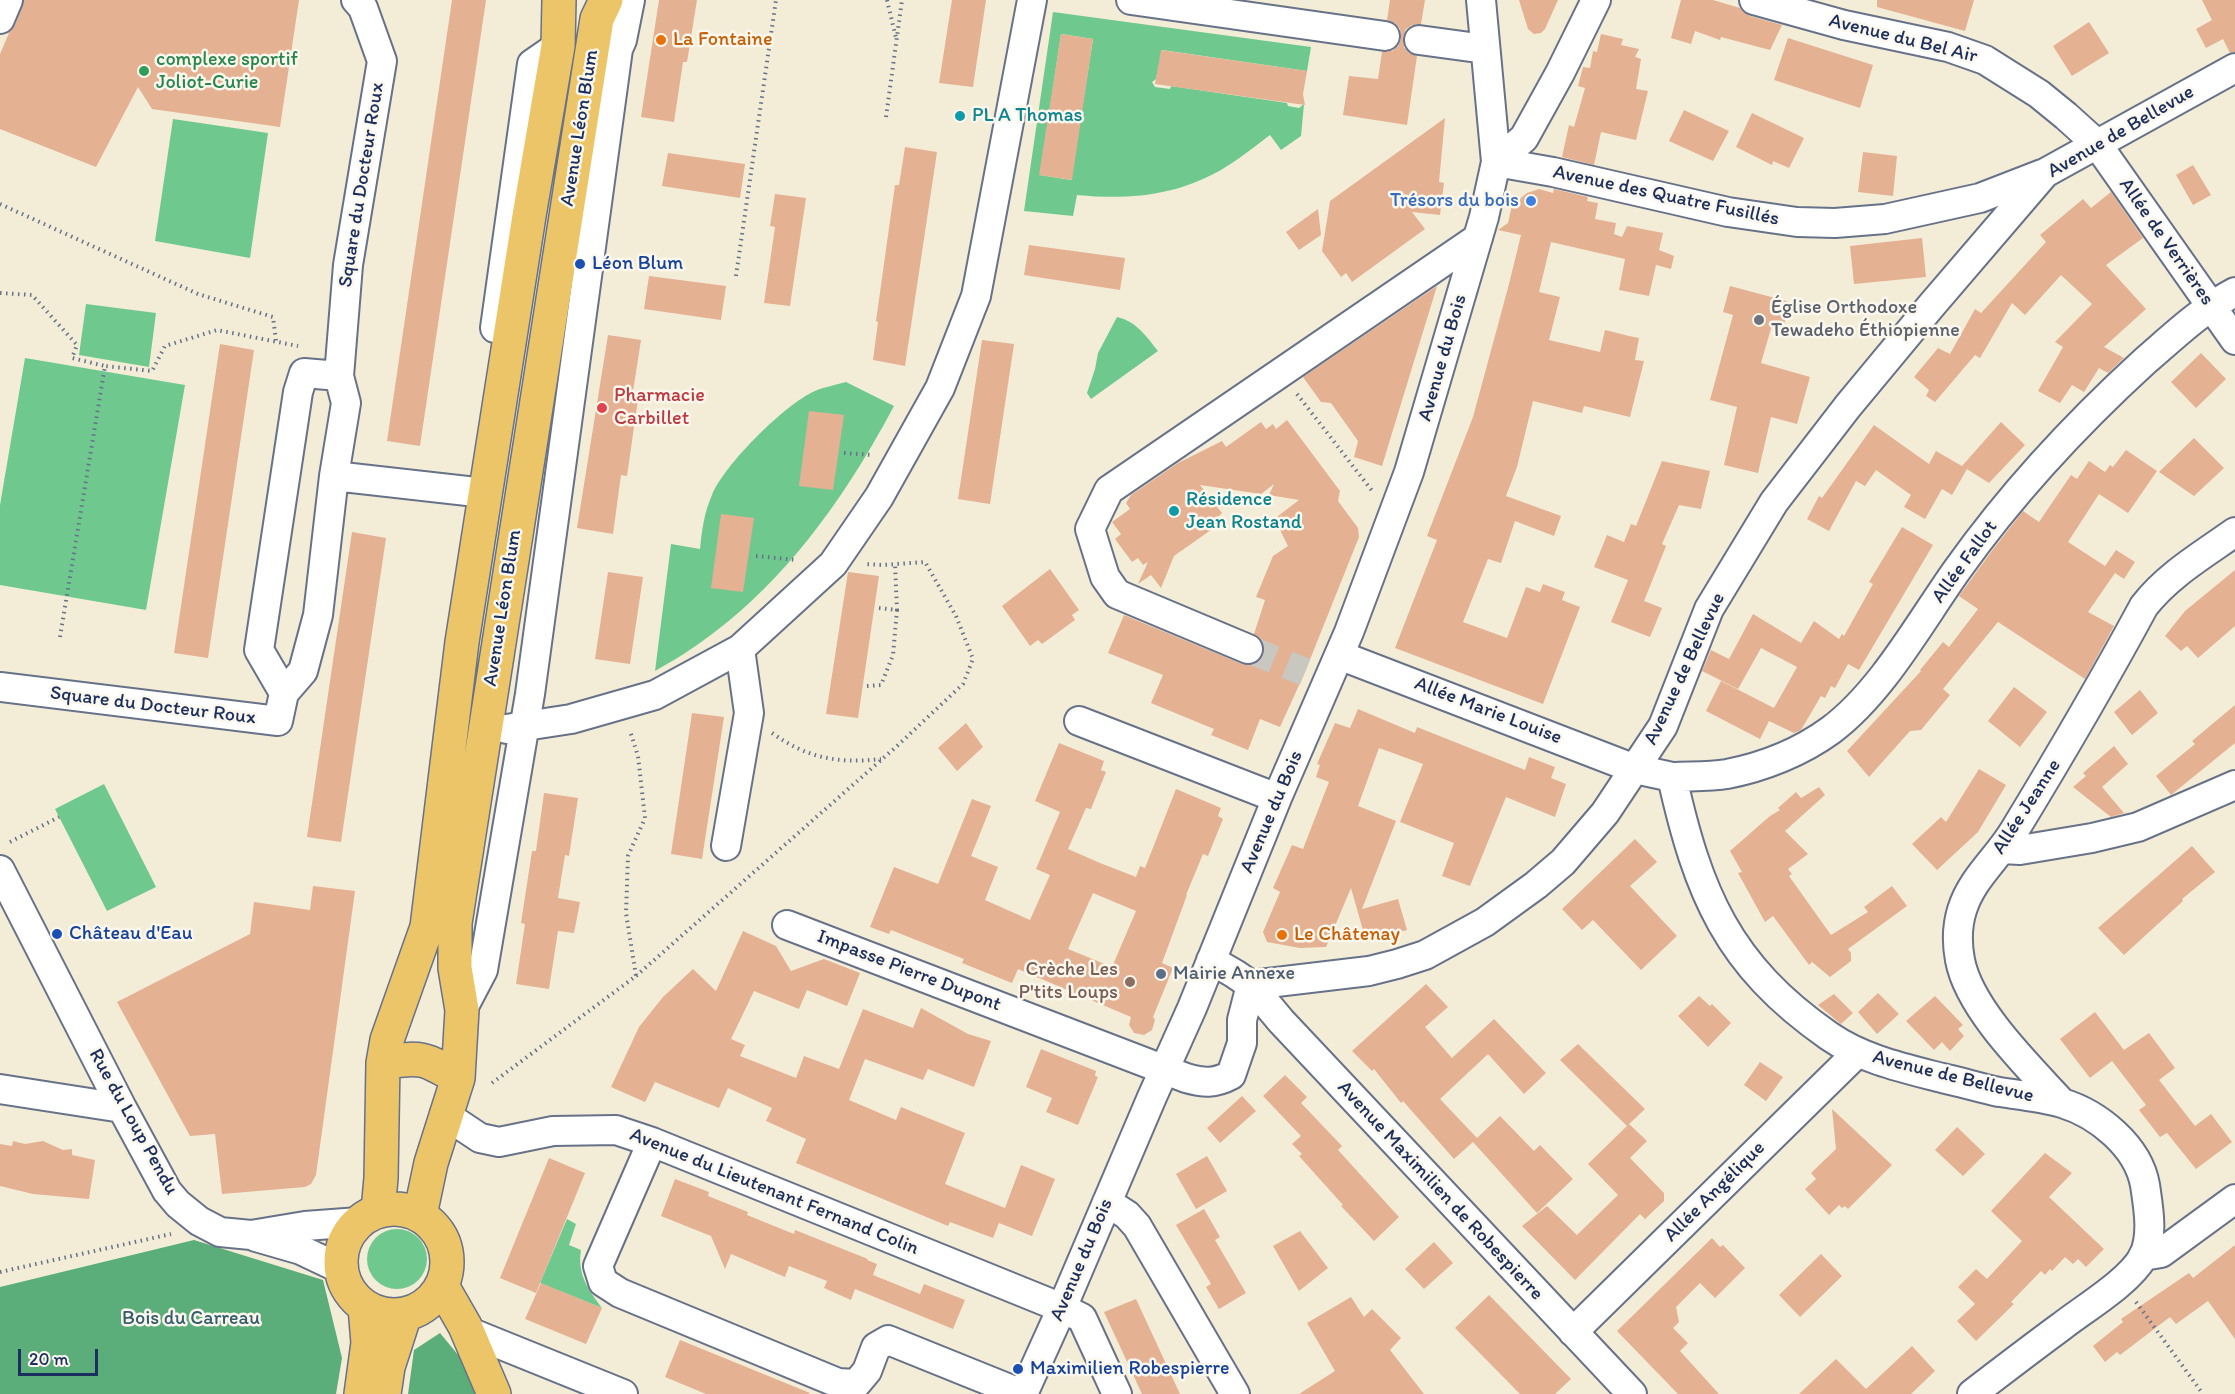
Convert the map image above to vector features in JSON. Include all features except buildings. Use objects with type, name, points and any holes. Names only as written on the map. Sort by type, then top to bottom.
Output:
[{"type":"main road","name":"Avenue Léon Blum","points":[[368,1216],[387,1040],[427,927],[479,492],[558,46],[559,0]]},
{"type":"main road","name":"Avenue Léon Blum","points":[[420,1215],[431,1163],[458,1078],[462,1010],[455,968],[455,923],[483,732],[601,10]]},
{"type":"main road","points":[[383,1063],[411,1058],[432,1062],[458,1078]]},
{"type":"main road","points":[[392,1209],[406,1210],[420,1215],[442,1239],[447,1254],[447,1271],[442,1286],[433,1299],[420,1309],[405,1314],[389,1316],[365,1307],[349,1291],[341,1269],[344,1243],[368,1216],[392,1209]]},
{"type":"main road","points":[[442,1286],[467,1331],[494,1394]]},
{"type":"main road","points":[[362,1394],[368,1343],[365,1307]]},
{"type":"main road","points":[[384,1394],[388,1367],[405,1314]]},
{"type":"street","points":[[0,19],[8,0]]},
{"type":"street","name":"Square du Docteur Roux","points":[[0,687],[278,721],[284,693],[303,671],[318,615],[334,476],[346,403],[340,365],[348,265],[382,61],[363,8],[356,0]]},
{"type":"street","points":[[462,1010],[483,970],[498,893],[523,726],[530,694],[618,49],[630,0]]},
{"type":"street","points":[[483,732],[571,719],[655,696],[740,649],[833,564],[879,497],[940,388],[976,296],[1032,0]]},
{"type":"street","points":[[1131,0],[1384,36]]},
{"type":"street","name":"Avenue du Bois","points":[[1023,1394],[1165,1070],[1277,798],[1324,669],[1393,517],[1409,472],[1481,228],[1496,162],[1481,0]]},
{"type":"street","points":[[1496,162],[1524,138],[1560,73],[1596,0]]},
{"type":"street","name":"Avenue du Bel Air","points":[[1754,0],[1845,25],[1948,46],[1985,60],[2039,94],[2097,144]]},
{"type":"street","points":[[601,10],[622,40]]},
{"type":"street","points":[[1419,40],[1485,49]]},
{"type":"street","name":"Avenue de Bellevue","points":[[2143,1256],[2148,1236],[2148,1206],[2138,1163],[2128,1146],[2093,1118],[2062,1103],[1995,1091],[1902,1068],[1857,1053],[1830,1037],[1779,996],[1738,950],[1714,910],[1700,880],[1672,777],[1635,769],[1663,726],[1709,609],[1774,502],[1855,396],[2045,173],[2235,68]]},
{"type":"street","name":"Allée de Verrières","points":[[2097,144],[2235,340]]},
{"type":"street","name":"Avenue des Quatre Fusillés","points":[[1496,162],[1553,172],[1728,212],[1797,222],[1835,223],[1885,219],[1980,198],[2045,173]]},
{"type":"street","points":[[1248,649],[1117,594],[1105,577],[1090,529],[1109,490],[1481,228]]},
{"type":"street","name":"Allée Fallot","points":[[1672,777],[1725,774],[1763,765],[1795,752],[1831,730],[1856,708],[1892,665],[1970,553],[2018,492],[2133,372],[2210,305],[2235,292]]},
{"type":"street","points":[[284,693],[259,650],[298,392],[304,374],[340,365]]},
{"type":"street","points":[[334,476],[479,492]]},
{"type":"street","name":"Allée Jeanne","points":[[2062,1103],[1995,1027],[1966,978],[1960,961],[1959,928],[1962,910],[1980,873],[2003,849],[2086,712],[2144,606],[2176,575],[2235,532]]},
{"type":"street","points":[[726,846],[749,713],[740,649]]},
{"type":"street","name":"Allée Marie Louise","points":[[1324,669],[1635,769]]},
{"type":"street","points":[[1079,721],[1277,798]]},
{"type":"street","points":[[1251,985],[1369,971],[1425,955],[1459,938],[1517,899],[1563,862],[1605,813],[1635,769]]},
{"type":"street","points":[[2003,849],[2020,850],[2092,838],[2138,827],[2235,785]]},
{"type":"street","name":"Rue du Loup Pendu","points":[[0,870],[9,910],[167,1191],[178,1204],[199,1221],[220,1232],[251,1236],[368,1216]]},
{"type":"street","name":"Impasse Pierre Dupont","points":[[787,925],[1205,1084],[1231,1076],[1242,1043],[1242,1020],[1251,985]]},
{"type":"street","name":"Avenue Maximilien de Robespierre","points":[[1211,960],[1251,985],[1281,1021],[1632,1394]]},
{"type":"street","name":"Allée Angélique","points":[[1573,1332],[1857,1053]]},
{"type":"street","points":[[0,1089],[122,1108]]},
{"type":"street","name":"Avenue du Lieutenant Fernand Colin","points":[[447,1116],[480,1138],[499,1142],[553,1131],[616,1130],[652,1142],[1062,1308],[1082,1318],[1117,1394]]},
{"type":"street","points":[[652,1142],[598,1266],[603,1282],[611,1288],[838,1383],[856,1384],[867,1371],[876,1347],[888,1340],[1023,1394]]},
{"type":"street","points":[[1972,1394],[2121,1282],[2143,1256],[2161,1253],[2235,1199]]},
{"type":"street","points":[[1107,1202],[1127,1215],[1137,1226],[1235,1394]]},
{"type":"street","points":[[251,1236],[302,1250],[341,1269]]},
{"type":"street","points":[[467,1331],[623,1394]]},
{"type":"path","points":[[736,276],[776,0]]},
{"type":"path","points":[[887,0],[897,42]]},
{"type":"path","points":[[886,117],[902,0]]},
{"type":"path","points":[[0,204],[198,294],[273,317],[276,341]]},
{"type":"path","points":[[0,293],[32,296],[77,345],[72,358],[105,366],[152,371],[165,346],[217,330],[276,341],[340,365]]},
{"type":"path","points":[[60,637],[105,366]]},
{"type":"path","points":[[1279,372],[1393,517]]},
{"type":"path","points":[[844,453],[874,456]]},
{"type":"path","points":[[756,556],[798,560]]},
{"type":"path","points":[[492,1083],[636,976],[963,684],[973,659],[956,616],[925,562],[860,563]]},
{"type":"path","points":[[867,686],[881,685],[893,655],[897,610],[896,564]]},
{"type":"path","points":[[879,608],[897,610]]},
{"type":"path","points":[[749,713],[774,734],[805,752],[829,759],[862,761],[881,759]]},
{"type":"path","points":[[627,722],[638,756],[645,818],[628,856],[626,913],[636,976]]},
{"type":"path","points":[[10,842],[59,817]]},
{"type":"path","points":[[0,1272],[166,1236],[199,1221]]},
{"type":"path","points":[[2121,1282],[2203,1394]]},
{"type":"green space","points":[[1053,12],[1311,47],[1307,71],[1162,50],[1156,79],[1152,82],[1155,87],[1170,89],[1171,86],[1287,103],[1288,106],[1299,108],[1304,104],[1301,136],[1281,150],[1270,135],[1221,170],[1186,186],[1133,196],[1077,195],[1073,216],[1024,211]],"holes":[[[1061,34],[1093,39],[1071,180],[1040,175]]]},
{"type":"green space","points":[[173,119],[268,133],[250,258],[155,241]]},
{"type":"green space","points":[[86,304],[156,313],[149,367],[79,355]]},
{"type":"green space","points":[[1117,317],[1135,326],[1158,351],[1091,399],[1087,393],[1098,353]]},
{"type":"green space","points":[[25,358],[185,385],[146,610],[0,585],[0,505]]},
{"type":"green space","points":[[846,382],[894,406],[848,484],[794,557],[763,589],[730,620],[694,647],[655,671],[671,544],[700,549],[705,515],[712,495],[742,452],[772,422],[802,398]]},
{"type":"green space","points":[[104,784],[156,887],[107,911],[55,809]]},
{"type":"green space","points":[[567,1219],[576,1224],[569,1245],[581,1250],[582,1274],[588,1288],[602,1308],[540,1283]]},
{"type":"green space","points":[[391,1229],[403,1229],[419,1237],[425,1247],[427,1259],[425,1271],[419,1281],[403,1289],[391,1289],[375,1281],[367,1265],[367,1253],[375,1237]]},
{"type":"green space","name":"Bois du Carreau","points":[[194,1240],[323,1280],[342,1358],[336,1394],[0,1394],[0,1287]]},
{"type":"green space","points":[[440,1333],[459,1356],[475,1394],[408,1394],[414,1350]]},
{"type":"tunnel","points":[[1248,649],[1305,672]]},
{"type":"place","name":"La Fontaine","points":[[661,40]]},
{"type":"place","name":"complexe sportif Joliot-Curie","points":[[144,71]]},
{"type":"place","name":"PL A Thomas","points":[[960,116]]},
{"type":"place","name":"Trésors du bois","points":[[1531,201]]},
{"type":"place","name":"Léon Blum","points":[[580,264]]},
{"type":"place","name":"Église Orthodoxe Tewadeho Éthiopienne","points":[[1759,320]]},
{"type":"place","name":"Pharmacie Carbillet","points":[[602,408]]},
{"type":"place","name":"Résidence Jean Rostand","points":[[1174,511]]},
{"type":"place","name":"Château d'Eau","points":[[57,934]]},
{"type":"place","name":"Le Châtenay","points":[[1282,935]]},
{"type":"place","name":"Mairie Annexe","points":[[1161,974]]},
{"type":"place","name":"Crèche Les P'tits Loups","points":[[1130,982]]},
{"type":"place","name":"Maximilien Robespierre","points":[[1018,1369]]}]
